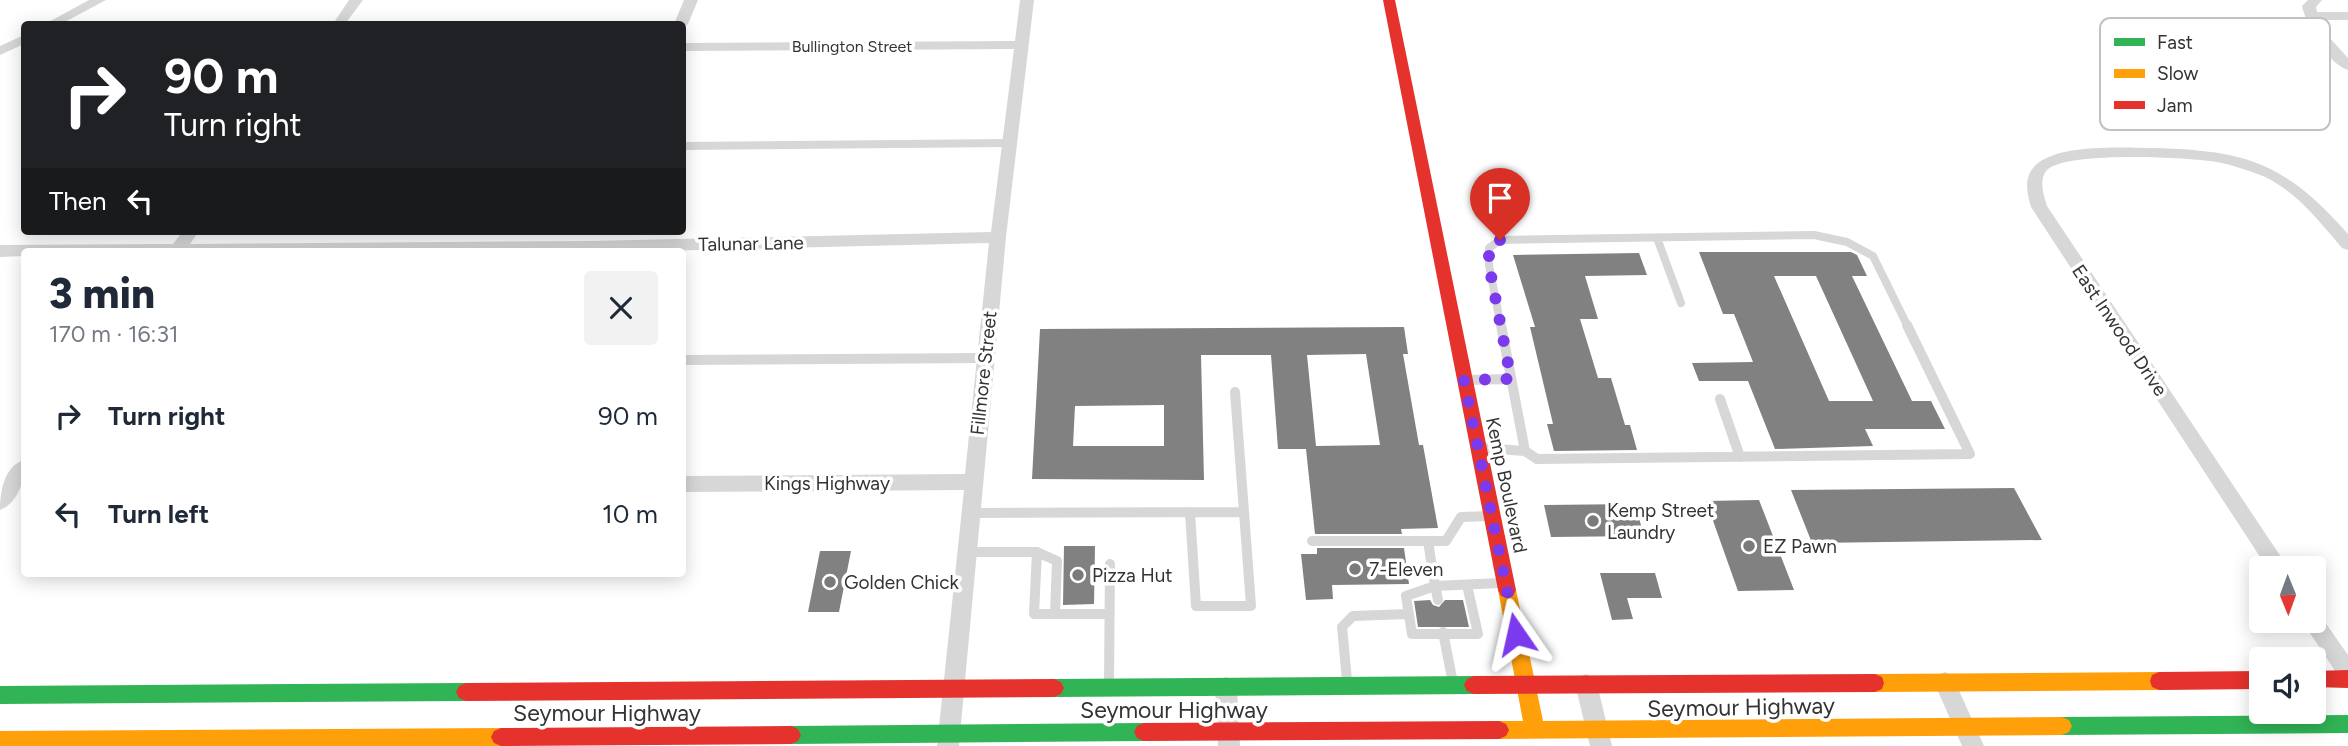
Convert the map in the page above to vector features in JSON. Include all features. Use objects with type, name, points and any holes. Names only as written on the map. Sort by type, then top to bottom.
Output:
[{"type":"main road","name":"Kemp Boulevard","points":[[1389,0],[1535,730]]},
{"type":"main road","points":[[2326,679],[2348,679]]},
{"type":"main road","name":"Seymour Highway","points":[[0,695],[409,698],[1453,684],[2249,680]]},
{"type":"main road","name":"Seymour Highway","points":[[0,740],[394,732],[948,740],[1413,739],[1535,730],[1599,738],[1969,736],[2348,724]]},
{"type":"street","points":[[58,21],[99,0]]},
{"type":"street","points":[[340,21],[356,0]]},
{"type":"street","points":[[682,21],[691,0]]},
{"type":"street","name":"Fillmore Street","points":[[948,740],[985,358],[1027,0]]},
{"type":"street","points":[[2315,0],[2309,6],[2310,16],[2348,16]]},
{"type":"street","points":[[0,51],[21,40]]},
{"type":"street","name":"Bullington Street","points":[[686,47],[1021,45]]},
{"type":"street","points":[[2330,45],[2348,66]]},
{"type":"street","name":"East Inwood Drive","points":[[2270,556],[2039,207],[2033,190],[2034,178],[2049,160],[2069,155],[2211,156],[2269,173],[2294,189],[2318,209],[2348,244]]},
{"type":"street","name":"Talunar Lane","points":[[333,248],[998,237]]},
{"type":"street","name":"Talunar Lane","points":[[0,251],[21,251]]},
{"type":"street","points":[[8,492],[21,472]]},
{"type":"street","name":"Kings Highway","points":[[686,484],[972,482]]},
{"type":"street","points":[[2322,634],[2348,673]]},
{"type":"street","points":[[1945,682],[1969,736]]},
{"type":"street","points":[[1586,684],[1599,738]]},
{"type":"street","points":[[1226,687],[1229,740]]},
{"type":"lane","points":[[686,146],[1010,143]]},
{"type":"lane","points":[[1478,448],[1525,451],[1537,458],[1969,454],[1872,256],[1847,242],[1814,235],[1500,240],[1489,248],[1489,265],[1525,451]]},
{"type":"lane","points":[[1657,237],[1681,303]]},
{"type":"lane","points":[[686,360],[985,358]]},
{"type":"lane","points":[[1464,380],[1511,379]]},
{"type":"lane","points":[[1190,512],[1196,606],[1251,606],[1235,392]]},
{"type":"lane","points":[[1720,399],[1740,457]]},
{"type":"lane","points":[[969,513],[1244,512]]},
{"type":"lane","points":[[1312,541],[1446,541],[1461,517],[1492,516]]},
{"type":"lane","points":[[1428,541],[1438,600]]},
{"type":"lane","points":[[966,552],[1037,552],[1057,561],[1055,614]]},
{"type":"lane","points":[[1037,552],[1034,614],[1109,614]]},
{"type":"lane","points":[[1108,688],[1110,564]]},
{"type":"lane","points":[[1467,586],[1478,634],[1412,634],[1406,596],[1435,586],[1505,583]]},
{"type":"lane","points":[[1348,686],[1342,627],[1353,616],[1408,614]]},
{"type":"lane","points":[[1444,633],[1453,684]]},
{"type":"building","points":[[1699,252],[1851,252],[1857,255],[1867,276],[1852,276],[1912,401],[1931,401],[1945,429],[1865,429],[1873,446],[1775,449],[1748,381],[1699,381],[1692,363],[1753,362],[1734,314],[1723,314]],"holes":[[[1774,276],[1816,276],[1873,401],[1829,401]]]},
{"type":"building","points":[[1639,253],[1647,275],[1585,276],[1598,319],[1580,319],[1598,378],[1611,378],[1625,425],[1630,425],[1637,450],[1554,451],[1547,424],[1553,424],[1530,327],[1535,327],[1513,255]]},
{"type":"building","points":[[1404,327],[1408,354],[1403,354],[1419,445],[1423,445],[1438,528],[1401,529],[1402,534],[1315,534],[1306,449],[1278,449],[1271,355],[1201,355],[1204,480],[1032,479],[1040,329]],"holes":[[[1366,354],[1380,445],[1316,446],[1307,355]],[[1164,405],[1164,446],[1073,446],[1075,406]]]},
{"type":"building","points":[[2014,488],[2042,540],[1812,543],[1791,490]]},
{"type":"building","name":"EZ Pawn","points":[[1759,500],[1794,590],[1738,591],[1706,501]]},
{"type":"building","name":"Kemp Street Laundry","points":[[1635,504],[1644,536],[1551,537],[1544,505]]},
{"type":"building","name":"Pizza Hut","points":[[1064,546],[1095,546],[1094,604],[1063,605]]},
{"type":"building","name":"7-Eleven","points":[[1317,548],[1404,548],[1409,584],[1332,585],[1333,599],[1306,600],[1301,554],[1317,554]]},
{"type":"building","name":"Golden Chick","points":[[820,551],[851,551],[839,612],[808,612]]},
{"type":"building","points":[[1600,573],[1655,573],[1662,598],[1627,598],[1633,619],[1612,620]]},
{"type":"building","points":[[1430,600],[1433,605],[1439,607],[1445,600],[1463,600],[1469,627],[1418,627],[1414,601]]},
{"type":"traffic: fast","points":[[1054,688],[1474,685]]},
{"type":"traffic: fast","points":[[0,695],[466,692]]},
{"type":"traffic: fast","points":[[2062,726],[2348,724]]},
{"type":"traffic: fast","points":[[791,735],[1144,732]]},
{"type":"traffic: slow","points":[[1507,590],[1535,730]]},
{"type":"traffic: slow","points":[[1875,683],[2159,681]]},
{"type":"traffic: slow","points":[[1499,730],[2062,726]]},
{"type":"traffic: slow","points":[[0,740],[501,737]]},
{"type":"traffic: jam","points":[[1389,0],[1507,590]]},
{"type":"traffic: jam","points":[[2326,679],[2348,679]]},
{"type":"traffic: jam","points":[[2159,681],[2249,680]]},
{"type":"traffic: jam","points":[[1474,685],[1875,683]]},
{"type":"traffic: jam","points":[[466,692],[1054,688]]},
{"type":"traffic: jam","points":[[1144,732],[1499,730]]},
{"type":"traffic: jam","points":[[501,737],[791,735]]},
{"type":"place","name":"Kemp Street Laundry","points":[[1593,521]]},
{"type":"place","name":"EZ Pawn","points":[[1749,546]]},
{"type":"place","name":"7-Eleven","points":[[1355,569]]},
{"type":"place","name":"Pizza Hut","points":[[1078,575]]},
{"type":"place","name":"Golden Chick","points":[[830,582]]},
{"type":"route","points":[[1500,240],[1489,248],[1489,265],[1511,379],[1464,380],[1516,634]]}]
